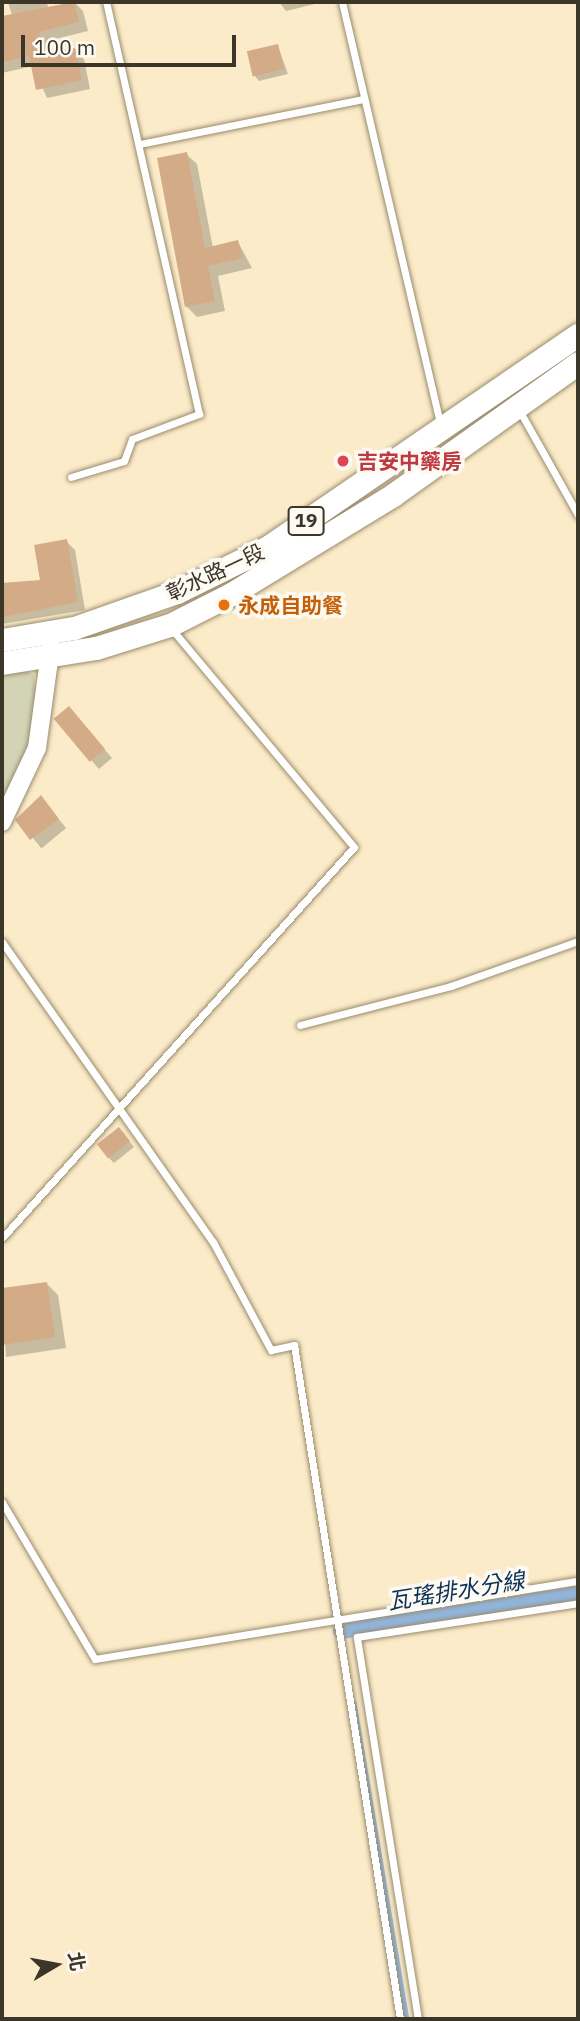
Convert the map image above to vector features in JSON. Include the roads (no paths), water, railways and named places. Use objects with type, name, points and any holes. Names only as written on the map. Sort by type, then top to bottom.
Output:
[{"type":"main road","name":"彰水路一段","points":[[2,640],[52,632],[177,592],[237,562],[578,335]]},
{"type":"main road","name":"彰水路一段","points":[[2,663],[50,656],[170,625],[249,584],[446,455],[578,363]]},
{"type":"main road","points":[[237,562],[249,584]]},
{"type":"street","points":[[2,822],[37,748],[52,632]]},
{"type":"lane","points":[[71,477],[124,461],[132,439],[199,414],[106,2]]},
{"type":"lane","points":[[342,2],[446,455]]},
{"type":"lane","points":[[140,145],[364,99]]},
{"type":"lane","points":[[516,405],[578,515]]},
{"type":"lane","points":[[2,1238],[118,1105],[354,847],[170,625]]},
{"type":"lane","points":[[300,1025],[451,986],[578,941]]},
{"type":"lane","points":[[2,942],[213,1242],[271,1350],[294,1345],[333,1623],[400,2019]]},
{"type":"lane","points":[[2,1505],[94,1659],[333,1623],[578,1581]]},
{"type":"lane","points":[[357,1637],[578,1603]]},
{"type":"lane","points":[[354,1619],[418,2019]]},
{"type":"waterway","name":"瓦瑤排水分線","points":[[341,1631],[578,1594]]},
{"type":"waterway","points":[[354,1703],[407,2019]]},
{"type":"place","name":"吉安中藥房","points":[[343,461]]},
{"type":"place","name":"永成自助餐","points":[[224,605]]}]
